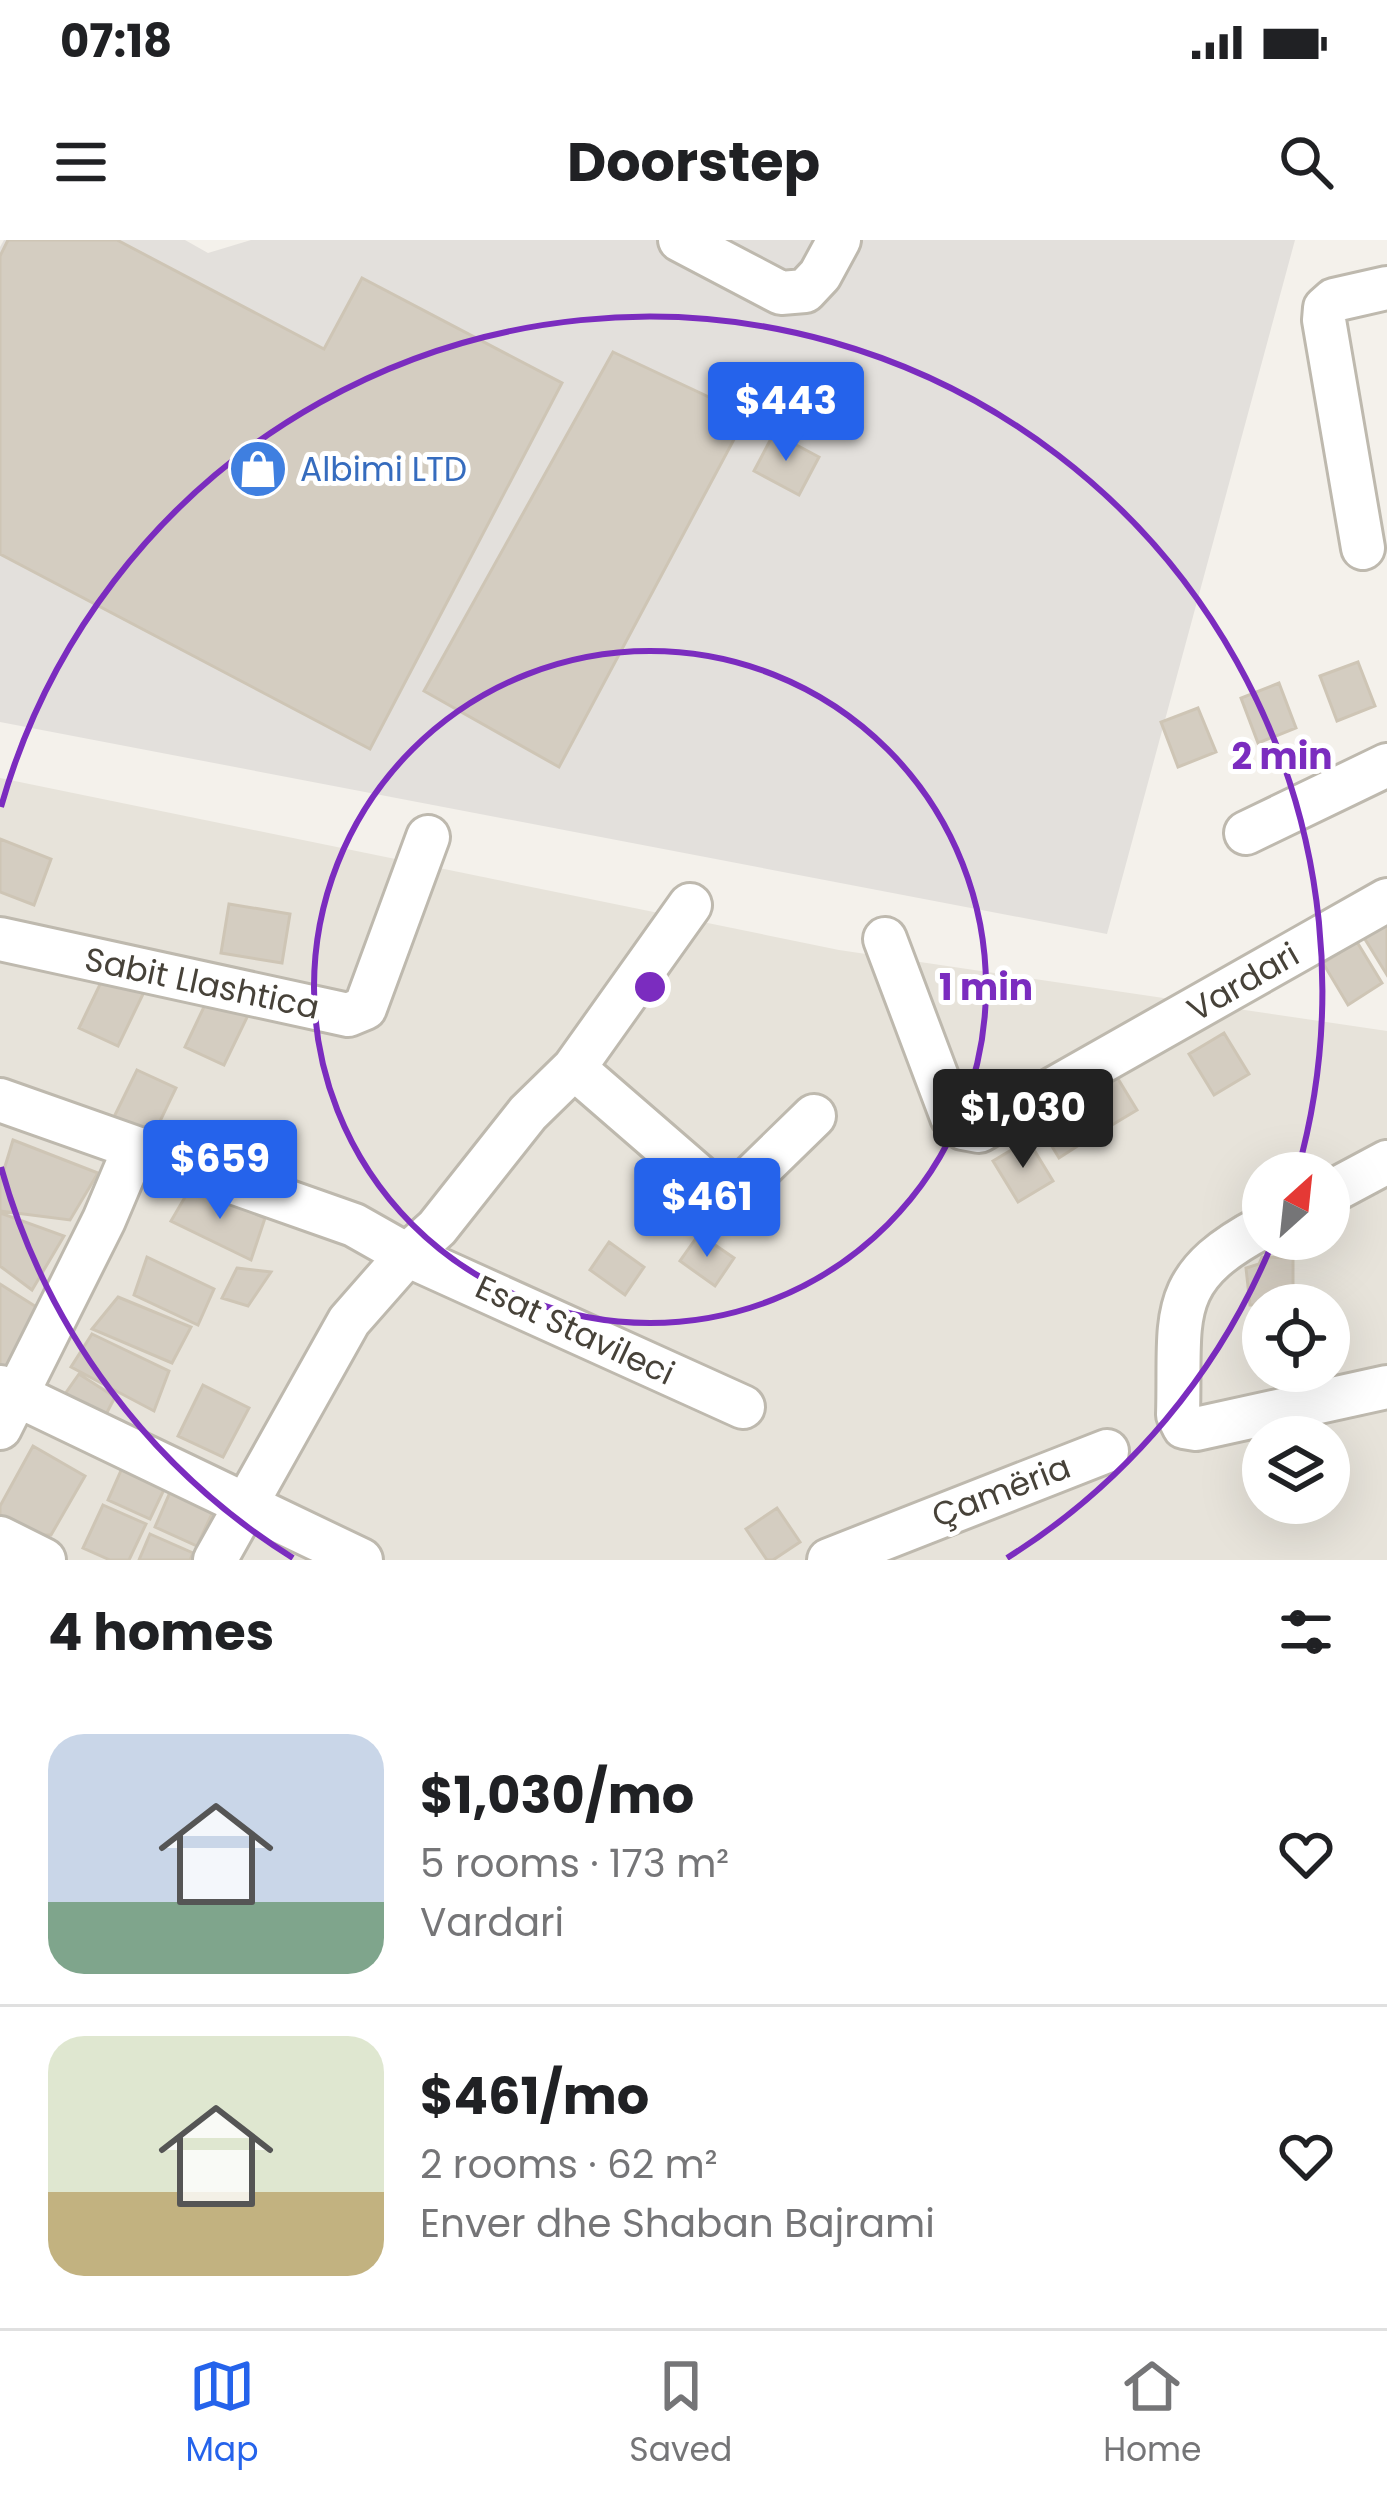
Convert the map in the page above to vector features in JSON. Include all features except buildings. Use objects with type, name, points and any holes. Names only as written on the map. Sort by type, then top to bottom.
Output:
[{"type":"street","points":[[680,240],[781,293],[805,290],[820,275],[839,240]]},
{"type":"street","points":[[1363,548],[1325,308],[1334,300],[1387,288]]},
{"type":"street","points":[[1246,833],[1387,765]]},
{"type":"street","name":"Sabit Llashtica","points":[[0,939],[348,1015],[365,1008],[428,837]]},
{"type":"street","name":"Vardari","points":[[886,939],[952,1117],[963,1128],[979,1131],[1387,900]]},
{"type":"street","points":[[215,1560],[350,1321],[437,1228],[528,1113],[574,1068],[690,905]]},
{"type":"street","points":[[574,1068],[717,1192],[737,1190],[814,1116]]},
{"type":"street","name":"Esat Stavileci","points":[[0,1100],[354,1226],[407,1255],[743,1407]]},
{"type":"street","points":[[134,1149],[104,1220],[6,1403],[248,1503],[361,1560]]},
{"type":"street","points":[[1350,1181],[1387,1162]]},
{"type":"street","points":[[1242,1241],[1211,1261],[1192,1281],[1182,1305],[1178,1415],[1184,1427],[1196,1429],[1387,1387]]},
{"type":"street","name":"Çamëria","points":[[829,1560],[1107,1450]]},
{"type":"street","points":[[0,1538],[44,1560]]},
{"type":"shaded area","points":[[4,240],[185,240],[208,253],[251,240],[1295,240],[1107,934],[0,722],[0,247]]},
{"type":"shaded area","points":[[0,778],[839,950],[1387,1031],[1387,1560],[0,1560]]},
{"type":"place","name":"Albimi LTD","points":[[258,469]]}]
